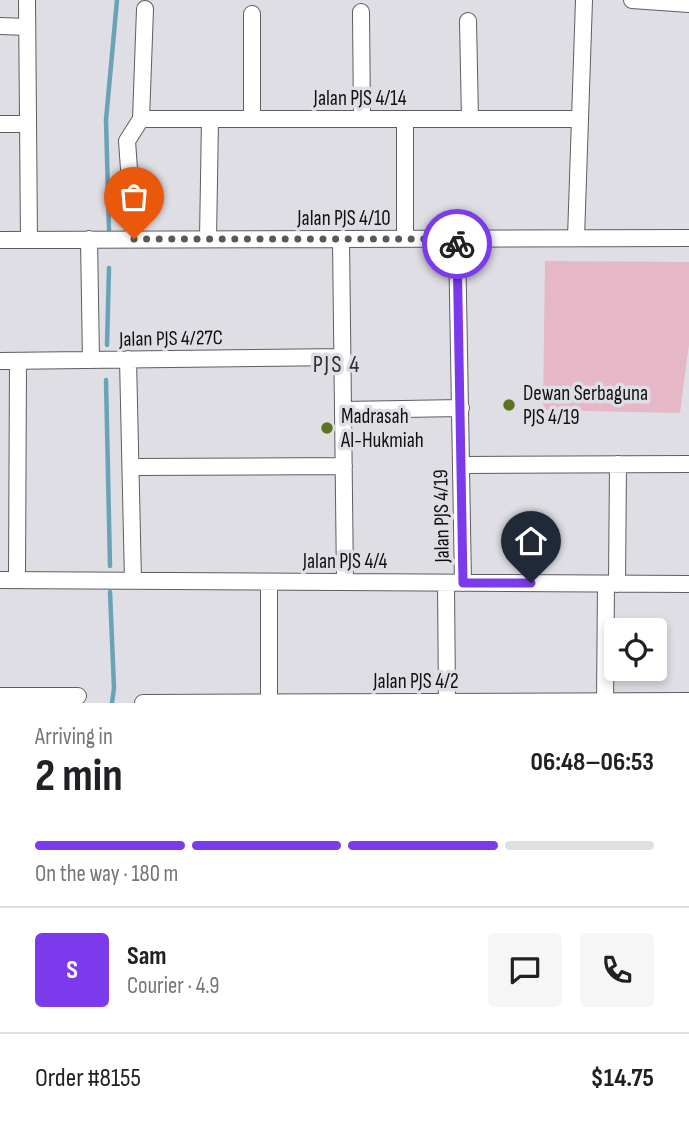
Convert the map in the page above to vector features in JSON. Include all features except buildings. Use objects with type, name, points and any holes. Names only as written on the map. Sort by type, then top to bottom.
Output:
[{"type":"street","points":[[27,0],[29,240]]},
{"type":"street","points":[[576,238],[584,0]]},
{"type":"street","points":[[632,0],[689,4]]},
{"type":"street","points":[[134,239],[127,141],[141,119],[145,9]]},
{"type":"street","points":[[361,12],[362,119]]},
{"type":"street","points":[[252,14],[252,119]]},
{"type":"street","points":[[468,20],[470,119]]},
{"type":"street","points":[[0,26],[27,27]]},
{"type":"street","name":"Jalan PJS 4/14","points":[[141,119],[579,120]]},
{"type":"street","points":[[208,239],[210,119]]},
{"type":"street","points":[[405,119],[405,239]]},
{"type":"street","points":[[0,124],[28,124]]},
{"type":"street","name":"Jalan PJS 4/10","points":[[0,240],[689,238]]},
{"type":"street","points":[[89,239],[91,360]]},
{"type":"street","points":[[341,239],[345,582]]},
{"type":"street","name":"Jalan PJS 4/19","points":[[457,239],[463,583]]},
{"type":"street","name":"Jalan PJS 4/27C","points":[[0,361],[343,358]]},
{"type":"street","points":[[128,359],[133,581]]},
{"type":"street","points":[[8,580],[18,361]]},
{"type":"street","points":[[344,410],[461,408]]},
{"type":"street","points":[[462,465],[688,462]]},
{"type":"street","points":[[606,702],[618,464]]},
{"type":"street","points":[[131,467],[344,466]]},
{"type":"street","name":"Jalan PJS 4/4","points":[[8,580],[689,584]]},
{"type":"street","points":[[269,582],[269,702]]},
{"type":"street","points":[[446,583],[447,702]]},
{"type":"street","points":[[0,696],[78,696]]},
{"type":"street","name":"Jalan PJS 4/2","points":[[143,703],[689,701]]},
{"type":"shaded area","points":[[545,261],[689,262],[689,344],[680,413],[543,410]]},
{"type":"waterway","points":[[109,230],[106,120],[117,0]]},
{"type":"waterway","points":[[107,345],[109,268]]},
{"type":"waterway","points":[[106,380],[110,566]]},
{"type":"waterway","points":[[110,592],[114,688],[112,703]]},
{"type":"way so far","points":[[134,239],[457,239],[457,244]]},
{"type":"place","name":"Dewan Serbaguna PJS 4/19","points":[[509,405]]},
{"type":"place","name":"Madrasah Al-Hukmiah","points":[[327,428]]},
{"type":"district","name":"PJS 4","points":[[337,364]]},
{"type":"route","points":[[457,244],[463,583],[531,583]]}]
